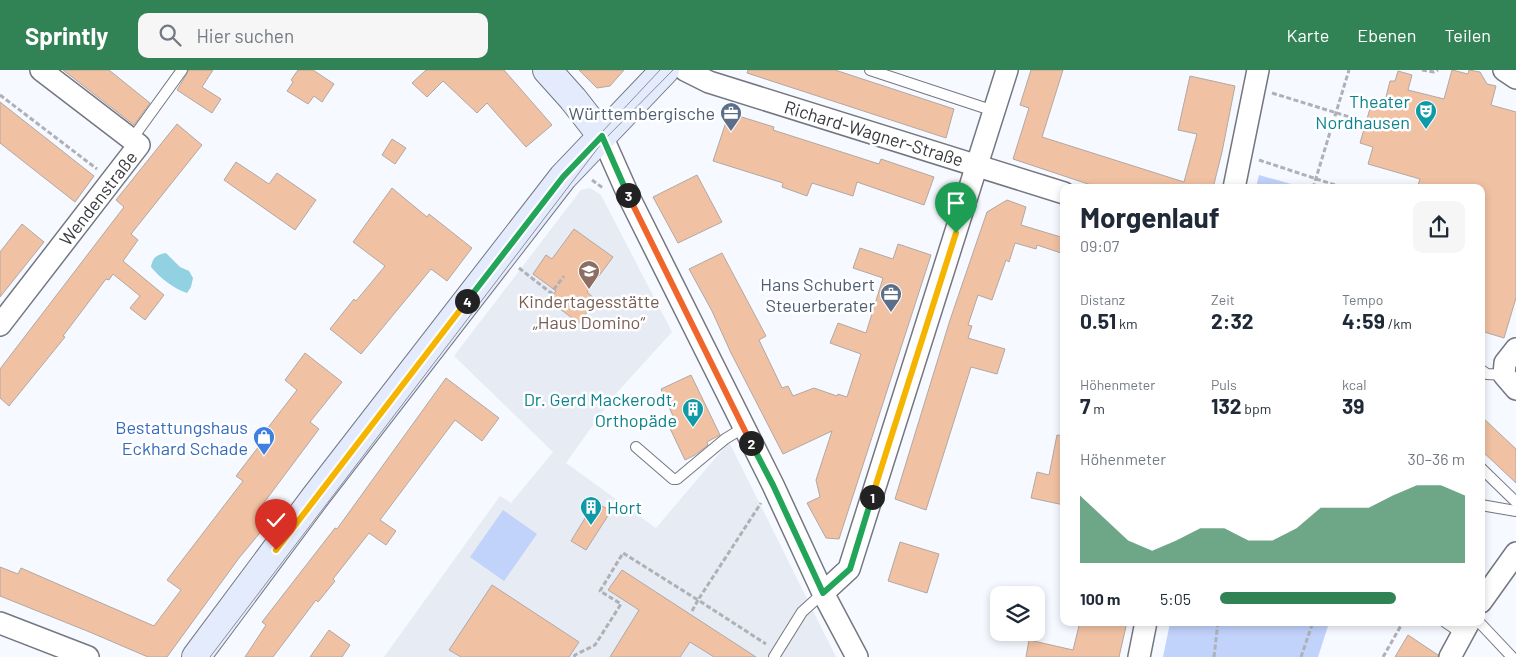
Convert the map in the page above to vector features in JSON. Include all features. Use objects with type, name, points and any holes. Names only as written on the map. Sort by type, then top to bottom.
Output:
[{"type":"main road","points":[[547,70],[574,100],[602,136]]},
{"type":"main road","points":[[196,657],[316,496],[563,177],[665,70]]},
{"type":"street","name":"Wendenstraße","points":[[0,324],[139,145],[41,70]]},
{"type":"street","name":"Richard-Wagner-Straße","points":[[685,70],[709,82],[1060,192]]},
{"type":"street","points":[[823,593],[850,569],[1007,70]]},
{"type":"street","points":[[1235,184],[1258,70]]},
{"type":"street","points":[[1504,70],[1516,78]]},
{"type":"street","points":[[602,136],[630,199],[773,485],[823,593],[857,657]]},
{"type":"street","points":[[1510,383],[1505,363],[1516,349]]},
{"type":"street","points":[[1485,596],[1516,553]]},
{"type":"street","points":[[0,623],[88,657]]},
{"type":"street","points":[[1139,657],[1145,626]]},
{"type":"street","points":[[1450,657],[1470,626]]},
{"type":"lane","points":[[132,140],[182,70]]},
{"type":"lane","points":[[870,70],[994,111]]},
{"type":"lane","points":[[1485,372],[1510,383]]},
{"type":"lane","points":[[636,447],[672,479],[677,479],[724,439],[743,428]]},
{"type":"lane","points":[[1485,472],[1516,502]]},
{"type":"lane","points":[[1485,506],[1516,511]]},
{"type":"lane","points":[[776,654],[802,612],[823,593]]},
{"type":"lane","points":[[1470,626],[1512,657]]},
{"type":"path","points":[[1314,184],[1349,70]]},
{"type":"path","points":[[1422,70],[1434,72],[1438,70]]},
{"type":"path","points":[[0,94],[112,180]]},
{"type":"path","points":[[1285,97],[1366,122]]},
{"type":"path","points":[[1241,154],[1333,184]]},
{"type":"path","points":[[517,266],[551,293],[564,276]]},
{"type":"path","points":[[692,611],[758,509]]},
{"type":"path","points":[[575,656],[595,645],[621,604],[600,591],[623,553],[698,600],[776,654]]},
{"type":"path","points":[[1214,657],[1218,626]]},
{"type":"path","points":[[1301,657],[1312,626]]},
{"type":"path","points":[[1383,657],[1401,626]]},
{"type":"path","points":[[575,656],[580,657]]},
{"type":"shaded area","points":[[1259,175],[1291,184],[1257,184]]},
{"type":"shaded area","points":[[590,188],[601,195],[672,332],[613,397],[566,463],[656,528],[729,442],[836,657],[384,657],[500,496],[511,503],[553,452],[454,356],[581,190]]},
{"type":"shaded area","points":[[166,253],[180,267],[189,271],[193,278],[187,293],[167,282],[151,267],[156,257]]},
{"type":"shaded area","points":[[503,510],[537,534],[504,581],[470,557]]},
{"type":"shaded area","points":[[1169,626],[1328,626],[1318,657],[1163,657]]},
{"type":"building","points":[[63,70],[109,70],[150,103],[134,125]]},
{"type":"building","points":[[189,70],[213,70],[202,87],[221,99],[212,113],[177,90]]},
{"type":"building","points":[[298,70],[313,70],[334,84],[322,102],[314,96],[308,104],[287,91],[293,82],[291,80]]},
{"type":"building","points":[[426,70],[504,70],[552,125],[526,147],[487,103],[477,113],[443,81],[427,97],[412,83]]},
{"type":"building","points":[[579,70],[624,70],[610,86],[597,88]]},
{"type":"building","points":[[748,70],[835,70],[954,109],[946,138],[747,73]]},
{"type":"building","points":[[1031,70],[1063,70],[1042,137],[1184,182],[1197,134],[1178,130],[1190,76],[1235,86],[1214,184],[1088,184],[1013,159],[1029,108],[1020,105]]},
{"type":"building","name":"Theater Nordhausen","points":[[1452,70],[1468,74],[1469,70],[1480,72],[1487,84],[1496,86],[1491,105],[1516,112],[1516,298],[1504,338],[1485,332],[1485,184],[1418,184],[1420,179],[1368,164],[1373,147],[1360,143],[1373,98],[1385,101],[1390,81],[1395,81],[1398,71],[1412,75],[1408,90],[1444,99]]},
{"type":"building","points":[[0,102],[94,176],[75,202],[0,143]]},
{"type":"building","points":[[729,113],[774,127],[773,130],[879,164],[881,159],[934,177],[924,205],[857,182],[853,196],[812,183],[807,196],[782,187],[783,183],[713,161]]},
{"type":"building","points":[[177,124],[202,145],[131,234],[138,240],[123,261],[164,295],[145,320],[130,308],[140,296],[113,274],[109,280],[106,279],[63,336],[65,337],[9,406],[0,398],[0,369],[124,207],[116,200]]},
{"type":"building","points":[[392,139],[406,148],[395,164],[382,155]]},
{"type":"building","points":[[236,162],[269,184],[277,173],[316,200],[295,230],[224,180]]},
{"type":"building","points":[[697,175],[722,222],[678,243],[653,197]]},
{"type":"building","points":[[392,188],[427,217],[429,214],[472,248],[447,281],[431,269],[361,354],[330,329],[354,299],[356,301],[385,266],[353,242]]},
{"type":"building","points":[[1007,200],[1026,207],[1021,225],[1060,237],[1060,253],[1037,245],[1036,249],[1015,243],[1009,262],[1006,260],[992,300],[978,295],[968,325],[972,326],[968,338],[1005,349],[997,374],[971,367],[926,510],[895,499],[950,320],[987,212]]},
{"type":"building","points":[[22,224],[44,242],[0,297],[0,252]]},
{"type":"building","points":[[574,229],[613,257],[587,292],[596,300],[579,323],[548,300],[556,291],[533,274],[546,255],[552,259]]},
{"type":"building","points":[[898,244],[931,255],[839,539],[826,538],[807,503],[820,497],[816,480],[832,431],[783,454],[689,269],[722,253],[766,336],[759,340],[782,388],[788,386],[793,396],[814,388],[837,396],[838,394],[847,397],[861,354],[830,343],[838,323],[866,333],[883,278],[853,268],[860,248],[893,259]]},
{"type":"building","points":[[305,353],[342,382],[310,422],[319,429],[257,512],[269,522],[239,558],[167,657],[148,657],[0,596],[0,567],[18,574],[21,568],[154,626],[181,590],[167,580],[243,481],[236,476],[263,441],[260,438],[297,390],[285,380]]},
{"type":"building","name":"Dr. Gerd Mackerodt, Orthopäde","points":[[691,375],[720,435],[707,442],[708,445],[685,460],[666,420],[673,416],[661,389]]},
{"type":"building","points":[[446,378],[499,418],[482,441],[455,420],[380,520],[396,531],[386,545],[369,533],[333,579],[335,581],[318,602],[316,600],[273,657],[245,657],[266,625],[262,622],[335,528],[337,529]]},
{"type":"building","points":[[1485,420],[1516,449],[1516,483],[1485,454]]},
{"type":"building","points":[[1057,435],[1060,435],[1060,504],[1031,498],[1037,472],[1049,475]]},
{"type":"building","name":"Hort","points":[[595,502],[611,511],[586,550],[571,541]]},
{"type":"building","points":[[900,542],[939,554],[927,593],[888,581]]},
{"type":"building","points":[[622,570],[756,657],[714,657],[690,642],[680,657],[610,657],[639,610],[608,590]]},
{"type":"building","points":[[492,585],[579,642],[569,657],[461,657],[449,650]]},
{"type":"building","points":[[1079,626],[1126,626],[1119,657],[1026,657],[1029,641],[1073,650]]},
{"type":"building","points":[[329,630],[350,645],[342,657],[310,657]]},
{"type":"building","points":[[1408,635],[1438,655],[1438,657],[1395,657]]},
{"type":"tram line","points":[[602,132],[660,70]]},
{"type":"tram line","points":[[210,657],[604,140],[673,70]]},
{"type":"tram line","points":[[316,505],[586,151]]},
{"type":"place","name":"Theater Nordhausen","points":[[1426,130]]},
{"type":"place","name":"Württembergische","points":[[731,132]]},
{"type":"place","name":"Kindertagesstätte „Haus Domino“","points":[[589,290]]},
{"type":"place","name":"Hans Schubert Steuerberater","points":[[891,313]]},
{"type":"place","name":"Dr. Gerd Mackerodt, Orthopäde","points":[[693,428]]},
{"type":"place","name":"Bestattungshaus Eckhard Schade","points":[[264,456]]},
{"type":"place","name":"Hort","points":[[591,526]]},
{"type":"route","points":[[276,550],[563,177],[602,136],[630,199],[773,485],[823,593],[850,569],[956,233]]}]
